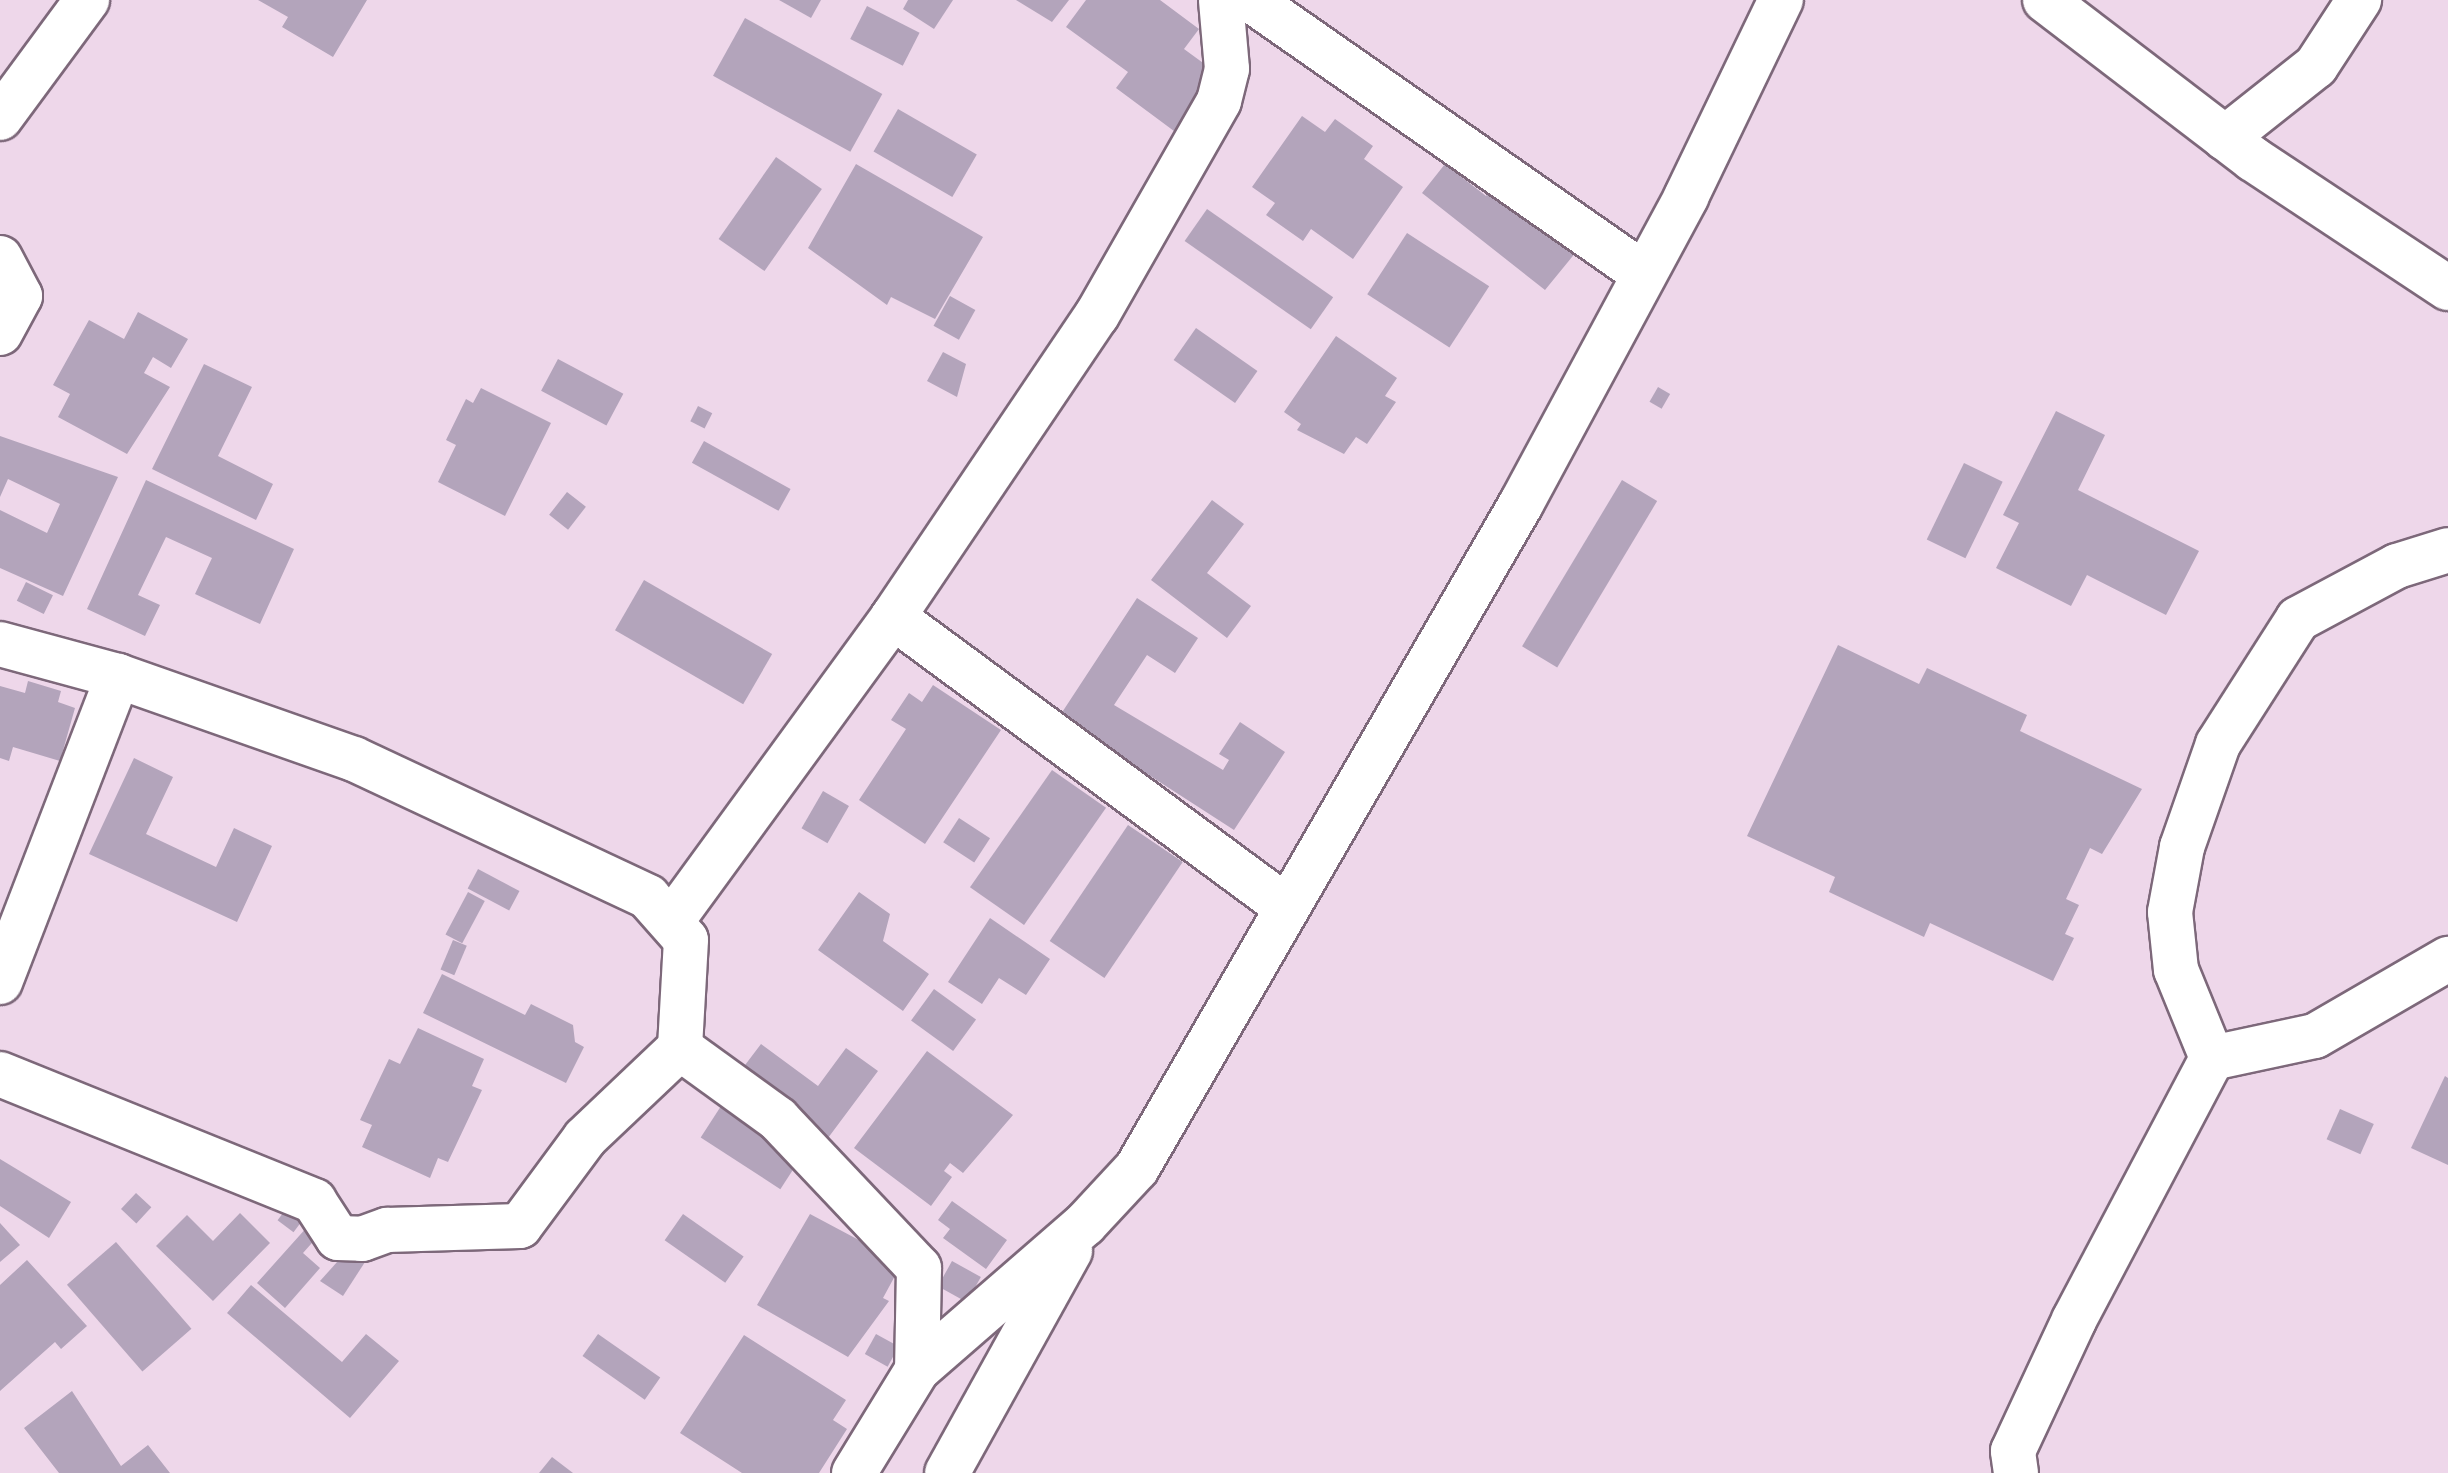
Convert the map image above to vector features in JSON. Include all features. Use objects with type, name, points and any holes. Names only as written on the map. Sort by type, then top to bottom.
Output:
[{"type":"street","points":[[0,118],[87,0]]},
{"type":"street","points":[[673,919],[893,617],[1097,315],[1219,101],[1227,69],[1221,0]]},
{"type":"street","points":[[1251,0],[1642,273]]},
{"type":"street","points":[[854,1473],[917,1370],[1085,1224],[1137,1168],[1521,504],[1781,0]]},
{"type":"street","points":[[2045,0],[2225,138],[2448,288]]},
{"type":"street","points":[[2225,138],[2316,66],[2359,0]]},
{"type":"street","points":[[0,258],[20,296],[0,333]]},
{"type":"street","points":[[2212,1058],[2176,970],[2170,912],[2182,847],[2218,744],[2298,619],[2369,579],[2448,550]]},
{"type":"street","points":[[893,617],[1287,907]]},
{"type":"street","points":[[0,644],[118,676],[354,759],[648,897],[673,919],[686,940],[680,1048],[585,1138],[520,1226],[387,1230],[362,1239],[338,1238],[314,1201],[0,1074]]},
{"type":"street","points":[[0,982],[118,676]]},
{"type":"street","points":[[2212,1058],[2315,1036],[2448,959]]},
{"type":"street","points":[[680,1048],[778,1119],[919,1268],[917,1370]]},
{"type":"street","points":[[2016,1473],[2013,1451],[2074,1320],[2212,1058]]},
{"type":"street","points":[[947,1473],[1085,1224]]},
{"type":"building","points":[[258,0],[367,0],[333,57],[282,27],[288,17]]},
{"type":"building","points":[[779,0],[821,0],[811,18]]},
{"type":"building","points":[[908,0],[953,0],[934,29],[903,9]]},
{"type":"building","points":[[1016,0],[1069,0],[1052,22]]},
{"type":"building","points":[[1086,0],[1160,0],[1199,29],[1184,49],[1210,68],[1210,82],[1178,134],[1116,88],[1128,72],[1066,27]]},
{"type":"building","points":[[867,6],[920,33],[903,66],[850,39]]},
{"type":"building","points":[[745,18],[882,94],[850,152],[713,76]]},
{"type":"building","points":[[898,109],[977,154],[952,197],[874,151]]},
{"type":"building","points":[[1302,116],[1325,132],[1335,119],[1373,146],[1364,159],[1403,187],[1353,259],[1311,229],[1303,241],[1266,215],[1275,203],[1252,187]]},
{"type":"building","points":[[776,157],[822,189],[765,271],[719,239]]},
{"type":"building","points":[[856,164],[983,237],[935,319],[891,297],[887,305],[808,248]]},
{"type":"building","points":[[1445,164],[1486,196],[1501,177],[1581,246],[1545,290],[1422,193]]},
{"type":"building","points":[[1207,209],[1333,297],[1311,329],[1185,241]]},
{"type":"building","points":[[1407,233],[1489,286],[1449,348],[1367,294]]},
{"type":"building","points":[[950,296],[975,310],[959,340],[934,326]]},
{"type":"building","points":[[138,312],[188,339],[171,368],[153,357],[144,373],[170,387],[127,454],[58,417],[70,394],[53,385],[89,320],[124,339]]},
{"type":"building","points":[[1196,328],[1257,371],[1235,403],[1174,360]]},
{"type":"building","points":[[1336,336],[1397,378],[1385,396],[1396,402],[1367,444],[1356,437],[1344,454],[1297,430],[1301,424],[1284,412]]},
{"type":"building","points":[[943,352],[966,364],[957,397],[927,381]]},
{"type":"building","points":[[558,359],[623,394],[606,426],[541,391]]},
{"type":"building","points":[[204,364],[252,387],[218,456],[273,484],[256,520],[152,469]]},
{"type":"building","points":[[1658,387],[1670,394],[1662,409],[1650,402]]},
{"type":"building","points":[[481,388],[551,423],[505,516],[438,482],[456,445],[446,440],[466,399],[473,403]]},
{"type":"building","points":[[698,406],[712,413],[705,428],[690,421]]},
{"type":"building","points":[[2056,411],[2105,435],[2078,490],[2199,551],[2166,615],[2087,575],[2071,606],[1996,568],[2019,523],[2003,515]]},
{"type":"building","points":[[0,436],[118,477],[63,596],[0,568],[0,510],[47,533],[60,504],[8,479],[0,497]]},
{"type":"building","points":[[704,441],[791,489],[778,511],[692,463]]},
{"type":"building","points":[[1964,463],[2003,482],[1965,558],[1927,539]]},
{"type":"building","points":[[146,480],[294,549],[260,624],[195,594],[212,558],[166,537],[138,595],[160,605],[145,636],[87,609]]},
{"type":"building","points":[[1622,480],[1657,501],[1557,667],[1522,646]]},
{"type":"building","points":[[567,492],[586,507],[568,530],[549,515]]},
{"type":"building","points":[[1212,500],[1244,524],[1207,573],[1251,606],[1227,638],[1151,580]]},
{"type":"building","points":[[644,580],[772,654],[743,704],[615,630]]},
{"type":"building","points":[[26,582],[53,595],[44,614],[17,601]]},
{"type":"building","points":[[1137,598],[1198,638],[1175,673],[1147,655],[1114,705],[1223,770],[1229,760],[1219,754],[1240,722],[1285,752],[1234,830],[1059,717]]},
{"type":"building","points":[[1838,645],[1919,684],[1927,668],[2027,715],[2020,731],[2142,789],[2102,854],[2090,848],[2066,899],[2079,905],[2065,934],[2074,938],[2053,981],[1930,923],[1924,937],[1829,892],[1835,877],[1747,836]]},
{"type":"building","points":[[28,681],[61,691],[58,702],[75,708],[60,761],[13,747],[9,761],[0,758],[0,686],[25,693]]},
{"type":"building","points":[[933,685],[1001,730],[925,844],[859,800],[906,729],[891,720],[909,693],[922,702]]},
{"type":"building","points":[[134,758],[173,777],[146,834],[216,867],[234,828],[272,846],[237,922],[89,854]]},
{"type":"building","points":[[1052,770],[1106,808],[1024,925],[970,887]]},
{"type":"building","points":[[823,791],[849,806],[827,843],[802,828]]},
{"type":"building","points":[[959,818],[990,838],[974,862],[943,842]]},
{"type":"building","points":[[1128,825],[1183,862],[1104,978],[1050,941]]},
{"type":"building","points":[[478,869],[519,891],[509,910],[468,888]]},
{"type":"building","points":[[468,892],[485,901],[462,943],[445,934]]},
{"type":"building","points":[[859,892],[890,914],[883,941],[929,974],[903,1011],[818,950]]},
{"type":"building","points":[[990,918],[1050,959],[1026,995],[999,978],[982,1004],[948,982]]},
{"type":"building","points":[[453,940],[467,946],[454,975],[440,969]]},
{"type":"building","points":[[442,974],[525,1015],[531,1004],[573,1025],[575,1042],[584,1047],[566,1083],[423,1013]]},
{"type":"building","points":[[934,989],[976,1020],[953,1051],[911,1021]]},
{"type":"building","points":[[418,1028],[484,1059],[472,1086],[482,1090],[448,1162],[438,1158],[430,1178],[362,1147],[372,1125],[360,1120],[389,1059],[400,1064]]},
{"type":"building","points":[[761,1044],[818,1086],[846,1048],[878,1071],[828,1138],[739,1073]]},
{"type":"building","points":[[927,1051],[1013,1115],[963,1173],[950,1163],[944,1171],[952,1177],[931,1206],[854,1148]]},
{"type":"building","points":[[2445,1076],[2448,1078],[2448,1165],[2411,1148]]},
{"type":"building","points":[[723,1103],[803,1155],[780,1189],[701,1137]]},
{"type":"building","points":[[2340,1109],[2374,1124],[2360,1154],[2327,1139]]},
{"type":"building","points":[[0,1159],[71,1202],[49,1238],[0,1206]]},
{"type":"building","points":[[136,1193],[151,1207],[136,1223],[121,1209]]},
{"type":"building","points":[[295,1197],[311,1209],[294,1232],[278,1220]]},
{"type":"building","points":[[952,1201],[1007,1240],[986,1269],[943,1238],[950,1229],[938,1220]]},
{"type":"building","points":[[240,1213],[270,1243],[213,1301],[156,1246],[187,1215],[213,1241]]},
{"type":"building","points":[[683,1214],[744,1256],[725,1283],[665,1240]]},
{"type":"building","points":[[810,1214],[902,1263],[883,1298],[889,1301],[848,1357],[757,1305]]},
{"type":"building","points":[[0,1223],[20,1245],[0,1262]]},
{"type":"building","points":[[308,1226],[319,1235],[303,1253],[320,1268],[285,1308],[257,1283]]},
{"type":"building","points":[[116,1242],[191,1329],[142,1371],[67,1285]]},
{"type":"building","points":[[347,1251],[365,1262],[343,1296],[320,1281]]},
{"type":"building","points":[[27,1260],[87,1326],[61,1349],[55,1342],[0,1391],[0,1285]]},
{"type":"building","points":[[952,1261],[981,1277],[967,1302],[938,1286]]},
{"type":"building","points":[[251,1285],[342,1362],[366,1334],[399,1361],[350,1418],[227,1313]]},
{"type":"building","points":[[598,1334],[660,1378],[645,1400],[583,1356]]},
{"type":"building","points":[[876,1334],[899,1347],[888,1367],[865,1354]]},
{"type":"building","points":[[744,1335],[846,1400],[833,1420],[847,1429],[819,1473],[742,1473],[680,1433]]},
{"type":"building","points":[[72,1391],[121,1466],[148,1445],[170,1473],[59,1473],[24,1428]]},
{"type":"building","points":[[552,1457],[573,1473],[539,1473]]}]
